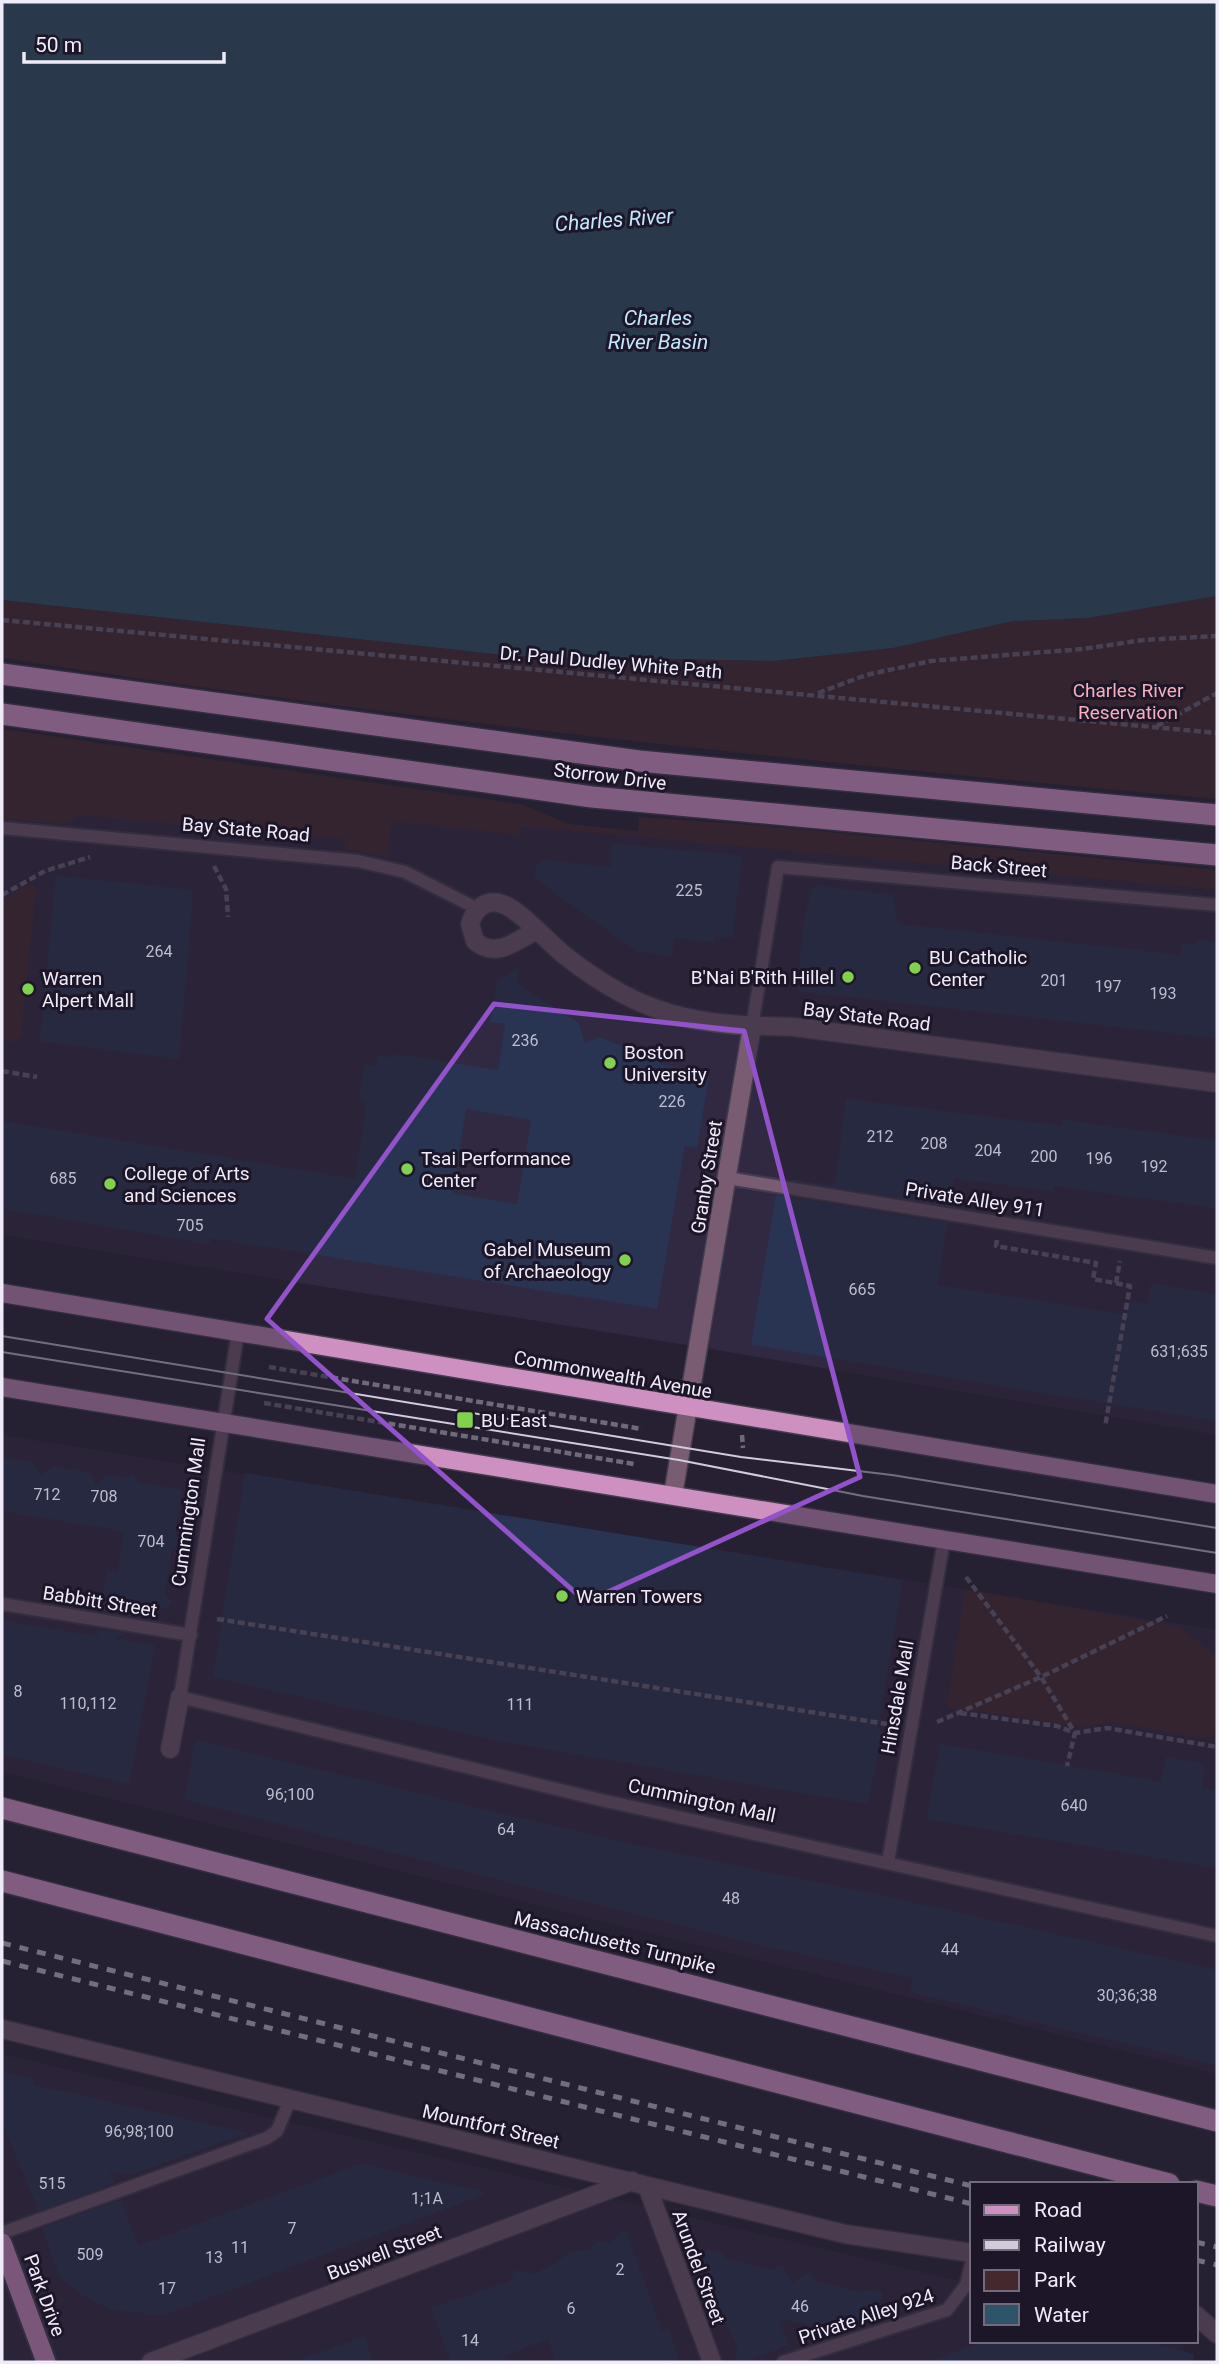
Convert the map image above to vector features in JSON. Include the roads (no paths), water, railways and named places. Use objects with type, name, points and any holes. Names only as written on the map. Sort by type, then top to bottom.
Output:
[{"type":"highway","name":"Storrow Drive","points":[[2,674],[585,755],[1217,815]]},
{"type":"highway","name":"Storrow Drive","points":[[2,714],[592,797],[1217,855]]},
{"type":"highway","name":"Massachusetts Turnpike","points":[[2,1808],[1217,2121]]},
{"type":"highway","points":[[2,1881],[1161,2182]]},
{"type":"highway","points":[[1198,2191],[1217,2196]]},
{"type":"highway","name":"Park Drive","points":[[2,2244],[46,2362]]},
{"type":"main road","name":"Commonwealth Avenue","points":[[2,1293],[1217,1494]]},
{"type":"main road","points":[[2,1387],[1217,1584]]},
{"type":"street","name":"Bay State Road","points":[[478,909],[485,904],[503,904],[586,972],[637,1002],[689,1020],[752,1027],[794,1027],[1217,1083]]},
{"type":"street","points":[[478,909],[470,924],[471,933],[475,941],[489,950],[502,948],[535,931]]},
{"type":"street","name":"Granby Street","points":[[673,1495],[752,1027]]},
{"type":"street","name":"Cummington Mall","points":[[170,1749],[180,1697]]},
{"type":"street","name":"Mountfort Street","points":[[2,2029],[845,2234],[970,2253]]},
{"type":"street","name":"Arundel Street","points":[[639,2184],[709,2362]]},
{"type":"street","name":"Buswell Street","points":[[151,2362],[639,2184]]},
{"type":"street","points":[[1198,2317],[1217,2334]]},
{"type":"lane","name":"Bay State Road","points":[[2,828],[358,861],[405,872],[478,909]]},
{"type":"lane","name":"Back Street","points":[[778,867],[1217,905]]},
{"type":"lane","name":"Granby Street","points":[[752,1027],[778,867]]},
{"type":"lane","name":"Private Alley 911","points":[[727,1178],[1217,1258]]},
{"type":"lane","name":"Cummington Mall","points":[[238,1332],[180,1697],[601,1800],[1217,1936]]},
{"type":"lane","name":"Hinsdale Mall","points":[[888,1862],[944,1539]]},
{"type":"lane","name":"Babbitt Street","points":[[2,1604],[191,1635]]},
{"type":"lane","points":[[2,2233],[267,2138],[277,2131],[290,2100]]},
{"type":"lane","name":"Private Alley 924","points":[[783,2362],[947,2310],[966,2285],[970,2269]]},
{"type":"water","name":"Charles River Basin","points":[[2,2],[1217,2],[1217,596],[1088,618],[1013,621],[893,648],[774,661],[513,656],[2,600]]},
{"type":"tram line","points":[[2,1336],[741,1457],[892,1475],[1217,1528]]},
{"type":"tram line","points":[[2,1352],[679,1460],[863,1496],[1217,1553]]},
{"type":"railway","points":[[2,1943],[970,2185]]},
{"type":"railway","points":[[2,1961],[970,2203]]},
{"type":"railway","points":[[1198,2242],[1217,2247]]},
{"type":"railway","points":[[1198,2260],[1217,2265]]},
{"type":"place","name":"BU Catholic Center","points":[[915,968]]},
{"type":"place","name":"B'Nai B'Rith Hillel","points":[[848,977]]},
{"type":"place","name":"Warren Alpert Mall","points":[[28,989]]},
{"type":"place","name":"Boston University","points":[[610,1063]]},
{"type":"place","name":"Tsai Performance Center","points":[[407,1169]]},
{"type":"place","name":"College of Arts and Sciences","points":[[110,1184]]},
{"type":"place","name":"Gabel Museum of Archaeology","points":[[625,1260]]},
{"type":"place","name":"BU East","points":[[465,1420]]},
{"type":"place","name":"Warren Towers","points":[[562,1596]]},
{"type":"water label","name":"Charles River","points":[[614,220]]},
{"type":"park label","name":"Charles River Reservation","points":[[1128,701]]}]
